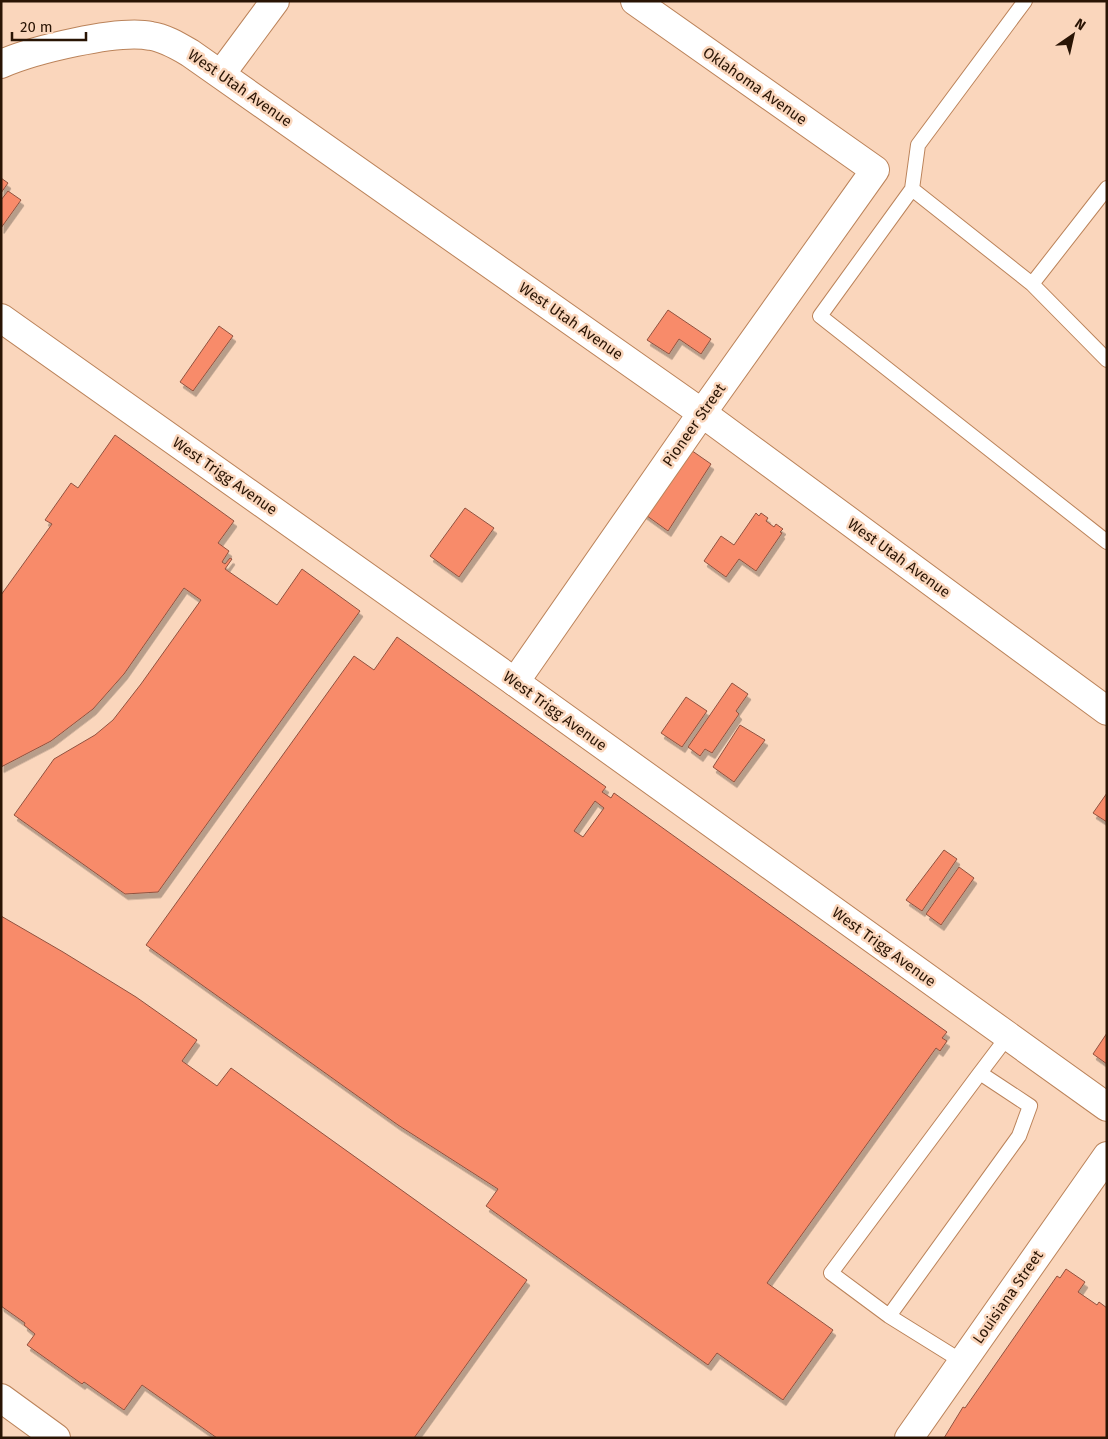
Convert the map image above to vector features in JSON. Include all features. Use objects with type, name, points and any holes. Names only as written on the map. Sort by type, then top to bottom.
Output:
[{"type":"street","points":[[221,74],[275,1]]},
{"type":"street","name":"Oklahoma Avenue","points":[[636,1],[875,170]]},
{"type":"street","name":"West Utah Avenue","points":[[1,64],[59,47],[113,36],[151,35],[171,42],[221,74],[702,413],[1107,711]]},
{"type":"street","name":"Pioneer Street","points":[[515,682],[702,413],[875,170]]},
{"type":"street","name":"West Trigg Avenue","points":[[1,318],[515,682],[1107,1107]]},
{"type":"street","name":"Louisiana Street","points":[[909,1438],[1107,1156]]},
{"type":"street","points":[[1,1398],[41,1433]]},
{"type":"lane","points":[[1025,1],[918,145],[912,189],[820,316],[1107,542]]},
{"type":"lane","points":[[1032,284],[1107,188]]},
{"type":"lane","points":[[912,189],[1032,284],[1107,360]]},
{"type":"lane","points":[[963,1362],[889,1316],[831,1273],[1008,1036]]},
{"type":"lane","points":[[889,1316],[1019,1136],[1030,1106],[980,1073]]},
{"type":"building","points":[[1,178],[8,183],[1,193]]},
{"type":"building","points":[[8,191],[21,200],[1,228],[1,200]]},
{"type":"building","points":[[668,310],[711,339],[701,354],[679,339],[669,354],[647,340]]},
{"type":"building","points":[[219,326],[233,336],[193,391],[180,382]]},
{"type":"building","points":[[115,435],[234,521],[218,543],[229,551],[222,562],[225,564],[230,558],[232,559],[225,569],[277,605],[302,569],[360,611],[158,892],[125,894],[14,815],[54,759],[95,735],[113,720],[201,600],[184,588],[124,674],[93,709],[51,741],[1,767],[1,595],[52,524],[45,520],[71,483],[78,488]]},
{"type":"building","points":[[688,448],[711,464],[668,531],[643,513]]},
{"type":"building","points":[[465,508],[494,528],[459,577],[430,556]]},
{"type":"building","points":[[756,513],[759,516],[761,513],[768,518],[766,521],[774,527],[776,524],[783,529],[756,571],[739,559],[726,577],[704,561],[721,536],[734,545]]},
{"type":"building","points":[[397,637],[606,787],[602,792],[611,798],[614,793],[947,1032],[942,1038],[947,1041],[940,1051],[936,1048],[767,1283],[833,1330],[783,1400],[717,1353],[708,1365],[486,1206],[498,1189],[398,1125],[146,945],[354,656],[374,670]],"holes":[[[595,801],[604,808],[583,837],[574,831]]]},
{"type":"building","points":[[732,683],[748,694],[736,711],[739,714],[712,753],[705,749],[700,756],[688,747]]},
{"type":"building","points":[[686,697],[707,711],[682,747],[661,733]]},
{"type":"building","points":[[740,725],[765,740],[734,782],[713,767]]},
{"type":"building","points":[[1107,793],[1107,822],[1093,813]]},
{"type":"building","points":[[944,850],[957,859],[922,911],[906,900]]},
{"type":"building","points":[[959,867],[974,878],[941,925],[926,914]]},
{"type":"building","points":[[1,916],[136,997],[197,1040],[182,1061],[217,1086],[231,1068],[527,1280],[414,1438],[217,1438],[142,1385],[124,1410],[84,1382],[82,1384],[27,1345],[35,1334],[24,1325],[25,1323],[1,1306]]},
{"type":"building","points":[[1107,1033],[1107,1064],[1093,1054]]},
{"type":"building","points":[[1066,1269],[1085,1282],[1078,1292],[1097,1305],[1099,1302],[1107,1308],[1107,1438],[944,1438],[963,1407],[965,1408],[1057,1276],[1060,1278]]}]
